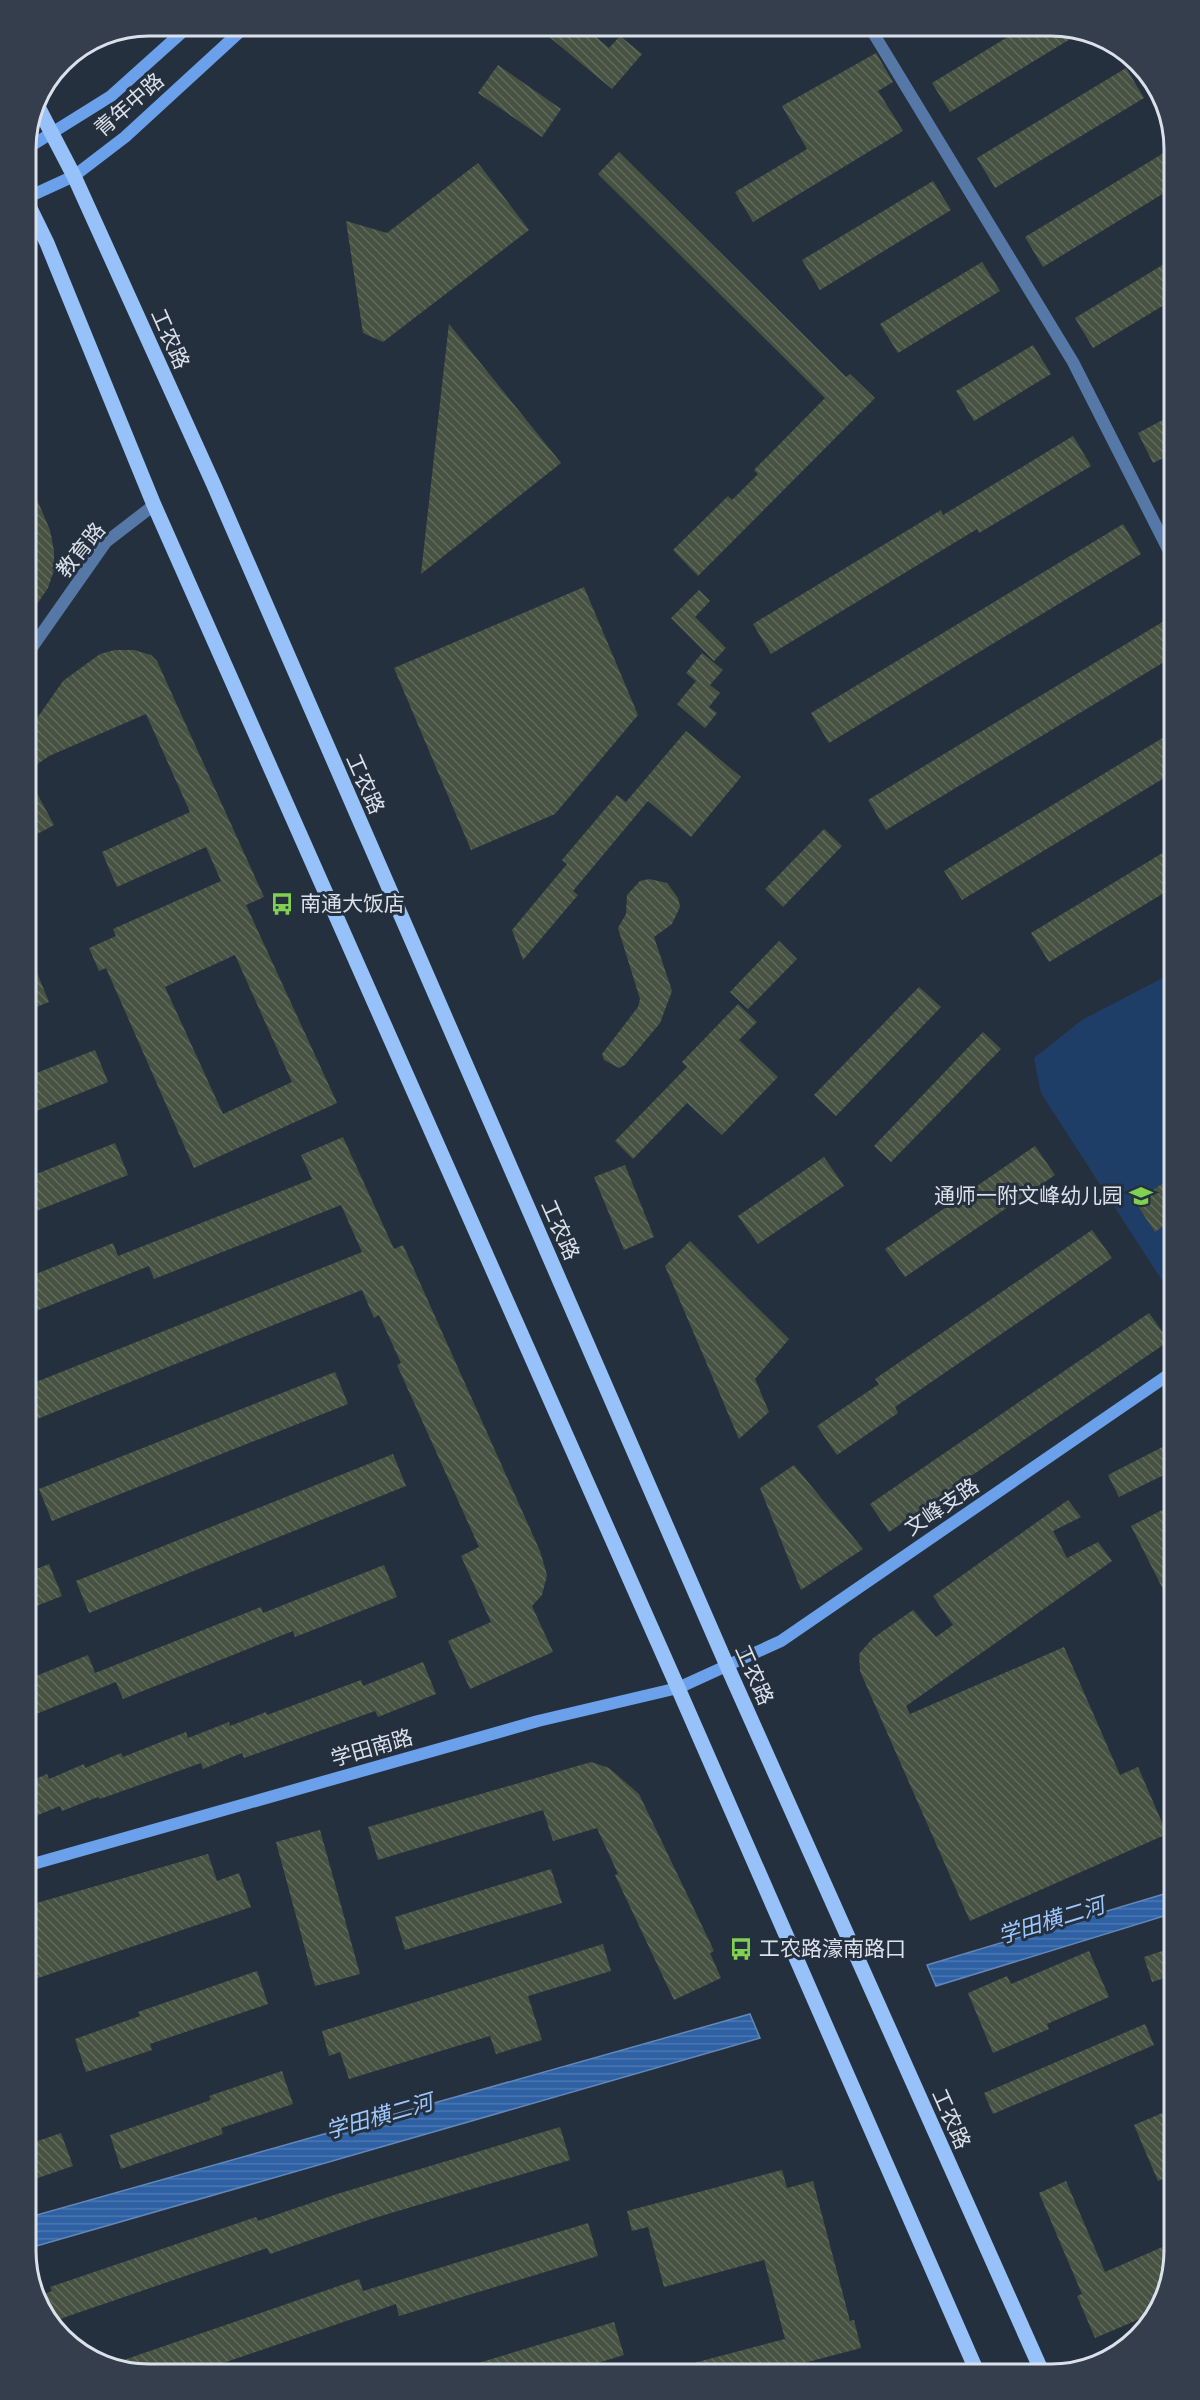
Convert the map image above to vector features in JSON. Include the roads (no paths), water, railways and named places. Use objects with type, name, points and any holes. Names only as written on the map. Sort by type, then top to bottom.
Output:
[{"type":"main road","name":"工农路","points":[[42,113],[74,176],[213,483],[728,1668],[1039,2364]]},
{"type":"main road","points":[[36,220],[154,505],[678,1688],[974,2364]]},
{"type":"street","name":"青年中路","points":[[36,143],[111,96],[178,36]]},
{"type":"street","name":"青年中路","points":[[36,194],[74,176],[125,137],[235,36]]},
{"type":"street","points":[[875,36],[1073,362],[1164,541]]},
{"type":"street","name":"教育路","points":[[36,642],[106,542],[154,505]]},
{"type":"street","name":"文峰支路","points":[[728,1668],[781,1641],[1164,1378]]},
{"type":"street","name":"学田南路","points":[[36,1863],[538,1721],[678,1688],[728,1668]]},
{"type":"place","name":"南通大饭店","points":[[282,904]]},
{"type":"place","name":"通师一附文峰幼儿园","points":[[1141,1196]]},
{"type":"place","name":"工农路濠南路口","points":[[741,1949]]},
{"type":"water label","name":"学田横二河","points":[[1051,1920]]},
{"type":"water label","name":"学田横二河","points":[[379,2116]]}]
